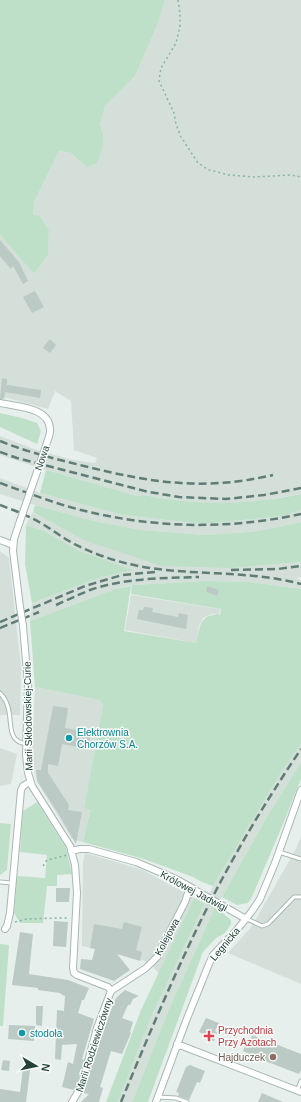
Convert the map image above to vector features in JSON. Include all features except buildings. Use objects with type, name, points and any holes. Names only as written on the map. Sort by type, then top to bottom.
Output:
[{"type":"street","name":"Nowa","points":[[0,403],[33,410],[44,415],[50,426],[50,434],[14,538],[13,545]]},
{"type":"street","points":[[0,540],[13,545]]},
{"type":"street","name":"Marii Skłodowskiej-Curie","points":[[5,929],[8,920],[21,790],[23,786],[30,782],[27,764],[28,684],[23,626],[13,545]]},
{"type":"street","name":"Marii Rodziewiczówny","points":[[30,782],[60,830],[75,865],[75,919],[72,959],[74,973],[108,987],[111,991],[97,1028],[81,1087],[72,1102]]},
{"type":"street","name":"Legnicka","points":[[157,1100],[177,1044],[213,955],[246,919],[262,895],[301,790]]},
{"type":"street","name":"Królowej Jadwigi","points":[[70,853],[80,849],[89,849],[136,862],[176,879],[246,919]]},
{"type":"street","name":"Kolejowa","points":[[111,991],[146,968],[157,958],[192,889]]},
{"type":"street","points":[[177,1044],[299,1092]]},
{"type":"lane","points":[[0,693],[5,698],[7,706],[7,727]]},
{"type":"lane","points":[[9,737],[16,743],[27,744]]},
{"type":"lane","points":[[279,852],[301,859]]},
{"type":"lane","points":[[0,882],[12,883]]},
{"type":"lane","points":[[246,919],[262,926],[268,924],[294,897],[301,897]]},
{"type":"lane","points":[[299,1092],[301,1082]]},
{"type":"lane","points":[[157,1100],[176,1098],[187,1102]]},
{"type":"path","points":[[178,0],[180,26],[176,43],[161,68],[159,81],[174,113],[181,137],[198,163],[209,170],[229,175],[254,177],[291,175],[301,177]]},
{"type":"path","points":[[43,866],[47,860],[70,853]]},
{"type":"path","points":[[8,920],[15,922],[27,919],[75,919]]},
{"type":"shaded area","points":[[165,0],[301,0],[301,494],[258,501],[227,503],[205,503],[172,500],[144,495],[138,496],[46,470],[0,455],[0,436],[37,450],[73,460],[95,463],[97,458],[74,450],[71,401],[55,391],[48,409],[0,396],[0,235],[34,274],[48,255],[49,230],[40,216],[33,216],[35,200],[59,151],[71,153],[86,167],[103,133],[100,124],[105,106],[135,76],[157,26]]},
{"type":"shaded area","points":[[0,478],[40,493],[122,515],[203,524],[283,516],[301,510],[301,522],[258,531],[205,535],[141,530],[94,521],[0,494]]},
{"type":"shaded area","points":[[33,512],[83,540],[232,568],[301,562],[301,577],[296,578],[301,580],[301,589],[250,582],[207,581],[132,585],[115,589],[30,621],[32,603],[99,578],[132,570],[80,551],[44,531],[26,525]]},
{"type":"shaded area","points":[[0,551],[9,558],[21,667],[20,715],[0,715]]},
{"type":"shaded area","points":[[131,595],[220,609],[219,615],[212,614],[203,618],[199,626],[196,643],[125,630]]},
{"type":"shaded area","points":[[35,687],[101,700],[103,705],[84,808],[90,809],[83,842],[72,839],[38,783],[32,759]]},
{"type":"shaded area","points":[[301,744],[301,762],[265,820],[215,907],[169,1009],[132,1102],[118,1102],[152,1015],[213,886],[282,771]]},
{"type":"shaded area","points":[[0,748],[17,754],[11,784],[0,786]]},
{"type":"shaded area","points":[[301,836],[301,984],[228,953],[252,926],[296,849]]},
{"type":"shaded area","points":[[85,853],[143,870],[194,898],[159,974],[152,965],[142,960],[82,946],[83,862]]},
{"type":"green space","points":[[0,0],[165,0],[157,26],[135,76],[105,106],[100,124],[103,133],[103,146],[97,163],[86,167],[71,153],[59,151],[35,200],[33,215],[40,216],[49,230],[48,255],[34,274],[0,235]]},
{"type":"green space","points":[[0,413],[37,423],[41,431],[37,444],[0,427]]},
{"type":"green space","points":[[46,470],[138,496],[144,495],[183,501],[222,503],[242,502],[281,498],[301,494],[301,510],[283,516],[203,524],[122,515],[40,493]]},
{"type":"green space","points":[[35,505],[94,521],[141,530],[205,535],[258,531],[301,522],[301,562],[232,568],[162,566],[83,540],[33,512]]},
{"type":"green space","points":[[26,525],[44,531],[80,551],[133,570],[99,578],[32,603],[25,564]]},
{"type":"green space","points":[[207,581],[250,582],[301,589],[301,744],[282,771],[213,886],[144,859],[83,842],[90,810],[84,808],[103,705],[100,700],[35,687],[30,621],[115,589],[131,586],[124,631],[196,643],[200,627],[204,619],[208,616],[220,615],[221,609],[131,594],[132,585]]},
{"type":"green space","points":[[301,762],[301,779],[252,897],[248,903],[237,905],[222,897],[265,820]]},
{"type":"green space","points":[[37,802],[66,848],[72,874],[57,875],[57,886],[47,886],[43,923],[20,923],[14,913],[17,876],[45,878],[47,855],[20,852],[23,811]]},
{"type":"green space","points":[[0,823],[11,824],[7,870],[0,875]]},
{"type":"green space","points":[[194,898],[205,903],[152,1015],[118,1102],[106,1102],[141,1010]]},
{"type":"green space","points":[[215,907],[231,920],[231,924],[225,933],[216,938],[203,952],[148,1102],[132,1102],[169,1009]]},
{"type":"green space","points":[[0,944],[9,945],[3,1026],[0,1026]]},
{"type":"railway","points":[[0,441],[63,461],[155,481],[201,484],[224,483],[273,475]]},
{"type":"railway","points":[[0,452],[17,458],[149,492],[179,497],[226,499],[264,495],[301,488]]},
{"type":"railway","points":[[0,483],[66,506],[125,519],[154,523],[212,525],[242,523],[301,514]]},
{"type":"railway","points":[[0,505],[34,519],[79,546],[96,554],[121,562],[150,568],[258,576],[301,584]]},
{"type":"railway","points":[[231,570],[278,569],[301,566]]},
{"type":"railway","points":[[0,622],[85,586],[122,575],[155,572]]},
{"type":"railway","points":[[56,605],[90,590],[117,583],[144,579],[199,577]]},
{"type":"railway","points":[[0,628],[39,612]]},
{"type":"railway","points":[[121,1102],[168,990],[207,908],[249,831],[301,749]]},
{"type":"place","name":"Elektrownia Chorzów S.A.","points":[[69,738]]},
{"type":"place","name":"stodoła","points":[[22,1033]]},
{"type":"place","name":"Przychodnia Przy Azotach","points":[[209,1036]]},
{"type":"place","name":"Hajduczek","points":[[273,1057]]}]
